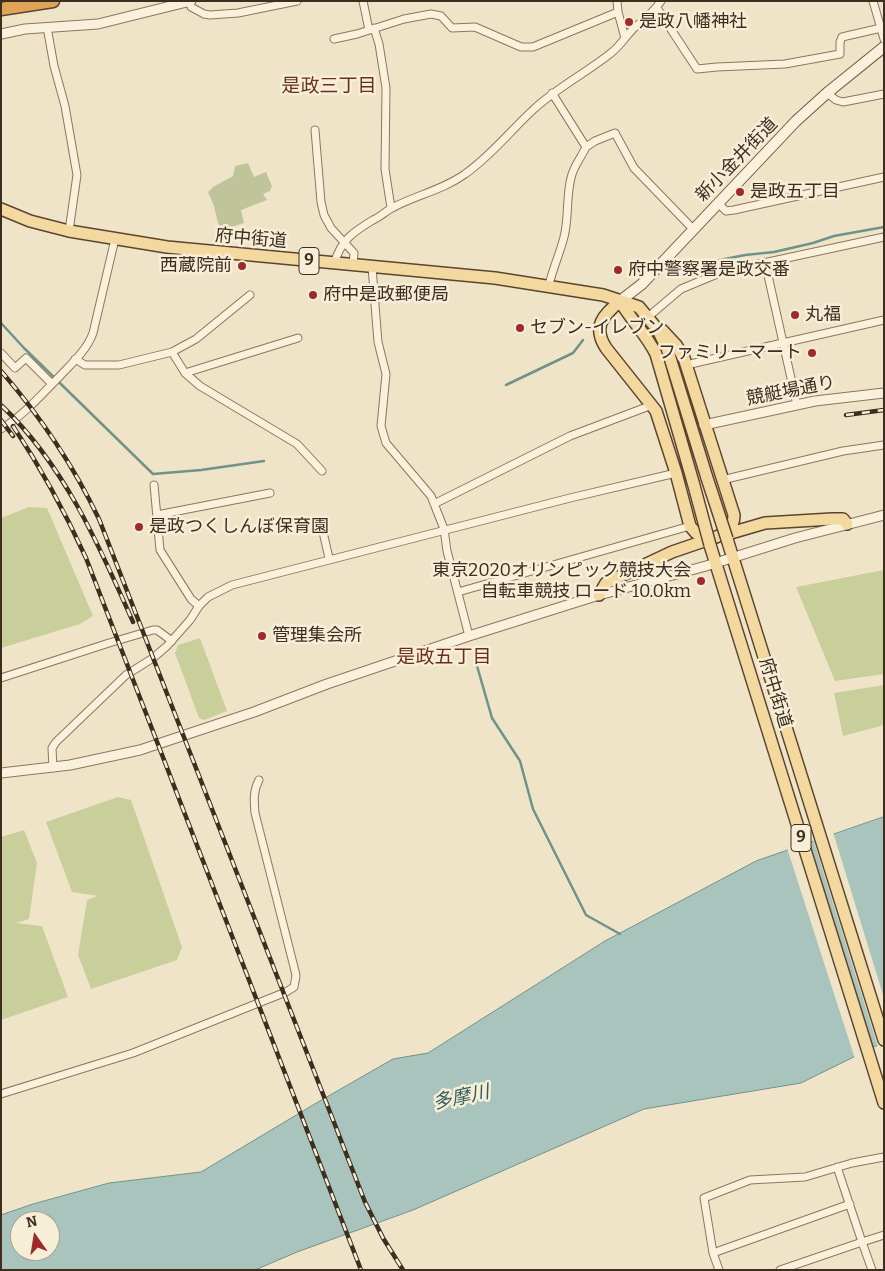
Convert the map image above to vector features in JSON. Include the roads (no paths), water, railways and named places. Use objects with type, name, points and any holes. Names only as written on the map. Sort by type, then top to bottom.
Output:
[{"type":"highway","points":[[1,9],[53,1]]},
{"type":"main road","name":"新小金井街道","points":[[620,302],[642,284],[769,148],[828,93],[884,47]]},
{"type":"main road","name":"府中街道","points":[[1,209],[30,220],[69,230],[186,250],[495,278],[603,295],[639,307],[650,320],[667,348],[706,478],[738,572],[884,1040]]},
{"type":"main road","name":"府中街道","points":[[620,302],[647,338],[656,354],[716,563],[883,1102]]},
{"type":"main road","points":[[620,302],[604,318],[599,328],[600,338],[656,411],[693,529],[693,540],[685,548]]},
{"type":"main road","points":[[650,320],[670,337],[686,364],[734,515],[751,527]]},
{"type":"main road","points":[[726,537],[732,525],[734,515]]},
{"type":"main road","points":[[599,595],[606,583],[672,552],[726,537],[751,527],[765,523],[832,519],[843,519],[847,524]]},
{"type":"main road","points":[[693,529],[710,542]]},
{"type":"street","points":[[1,34],[25,29],[98,24],[191,1],[191,7],[210,15],[238,13],[298,1]]},
{"type":"street","points":[[363,1],[379,44],[386,88],[385,169],[392,208]]},
{"type":"street","points":[[617,1],[625,38]]},
{"type":"street","points":[[873,1],[884,39]]},
{"type":"street","points":[[334,264],[337,252],[343,242],[358,229],[392,208],[463,176],[552,93],[612,53],[659,5],[697,70],[717,67],[785,64],[840,54],[842,37],[881,28]]},
{"type":"street","points":[[334,39],[357,34],[404,19],[438,15],[452,28],[475,27],[521,48],[533,47],[618,12]]},
{"type":"street","points":[[46,27],[78,175],[69,230]]},
{"type":"street","points":[[552,93],[586,147]]},
{"type":"street","points":[[828,93],[836,100],[843,102],[884,94]]},
{"type":"street","points":[[315,130],[321,202],[324,215],[331,228],[354,253],[353,265]]},
{"type":"street","points":[[549,285],[565,235],[570,180],[573,171],[586,147],[615,133],[634,168],[693,229]]},
{"type":"street","points":[[718,204],[726,211],[734,210],[884,177]]},
{"type":"street","points":[[650,320],[681,289],[722,272],[884,237]]},
{"type":"street","points":[[1,429],[27,410],[88,345],[93,333],[114,238]]},
{"type":"street","points":[[765,262],[797,405]]},
{"type":"street","points":[[372,267],[378,342],[386,374],[381,426],[386,444],[430,496],[434,504],[444,529],[447,551],[469,636]]},
{"type":"street","points":[[75,359],[84,365],[119,365],[172,352],[196,339],[250,295]]},
{"type":"street","points":[[686,364],[884,320]]},
{"type":"street","points":[[185,373],[298,338]]},
{"type":"street","points":[[172,352],[185,373],[200,386],[297,444],[322,471]]},
{"type":"street","points":[[1,353],[15,368],[26,358],[55,381]]},
{"type":"street","name":"競艇場通り","points":[[704,425],[830,399],[884,393]]},
{"type":"street","points":[[434,504],[570,436],[652,404]]},
{"type":"street","points":[[722,480],[843,451],[884,445]]},
{"type":"street","points":[[53,768],[52,748],[62,736],[126,675],[153,658],[172,641],[208,596],[232,585],[330,558],[676,473]]},
{"type":"street","points":[[154,485],[160,550],[191,599],[199,606]]},
{"type":"street","points":[[157,515],[270,493]]},
{"type":"street","points":[[1,773],[53,768],[140,750],[246,715],[327,684],[469,636],[599,595],[884,515]]},
{"type":"street","points":[[458,592],[693,529]]},
{"type":"street","points":[[323,532],[330,558]]},
{"type":"street","points":[[1,678],[153,630],[157,630],[172,641]]},
{"type":"street","points":[[1,1094],[133,1053],[286,992],[294,986],[295,970],[255,813],[253,800],[259,780]]},
{"type":"street","points":[[719,1270],[713,1252],[704,1198],[750,1180],[805,1177],[870,1158],[884,1157]]},
{"type":"street","points":[[837,1167],[872,1270]]},
{"type":"street","points":[[713,1252],[850,1204]]},
{"type":"street","points":[[780,1270],[884,1235]]},
{"type":"water","name":"多摩川","points":[[884,817],[884,1042],[801,1083],[644,1109],[413,1210],[297,1252],[255,1270],[1,1270],[1,1215],[10,1212],[10,1261],[60,1261],[60,1211],[13,1211],[109,1183],[201,1172],[393,1059],[428,1053],[605,941],[756,861]]},
{"type":"waterway","points":[[679,268],[745,255],[774,252],[834,236],[884,227]]},
{"type":"waterway","points":[[1,323],[24,348],[153,474],[201,470],[264,461]]},
{"type":"waterway","points":[[506,385],[573,353],[583,340]]},
{"type":"waterway","points":[[475,659],[492,718],[520,761],[533,809],[586,915],[620,934]]},
{"type":"railway","points":[[1,371],[30,406],[55,442],[99,519],[365,1202],[383,1238],[403,1270]]},
{"type":"railway","points":[[2,406],[24,429],[62,480],[93,535],[133,622]]},
{"type":"railway","points":[[846,415],[884,410]]},
{"type":"railway","points":[[1,420],[13,436]]},
{"type":"railway","points":[[13,426],[52,491],[86,558],[361,1270]]},
{"type":"place","name":"是政八幡神社","points":[[629,22]]},
{"type":"place","name":"是政五丁目","points":[[740,192]]},
{"type":"place","name":"西蔵院前","points":[[242,266]]},
{"type":"place","name":"府中警察署是政交番","points":[[618,270]]},
{"type":"place","name":"府中是政郵便局","points":[[313,295]]},
{"type":"place","name":"丸福","points":[[795,315]]},
{"type":"place","name":"セブン-イレブン","points":[[520,328]]},
{"type":"place","name":"ファミリーマート","points":[[812,353]]},
{"type":"place","name":"是政つくしんぼ保育園","points":[[139,527]]},
{"type":"place","name":"東京2020オリンピック競技大会 自転車競技 ロード 10.0km","points":[[701,581]]},
{"type":"place","name":"管理集会所","points":[[262,636]]},
{"type":"district","name":"是政三丁目","points":[[329,87]]},
{"type":"district","name":"是政五丁目","points":[[444,658]]}]
